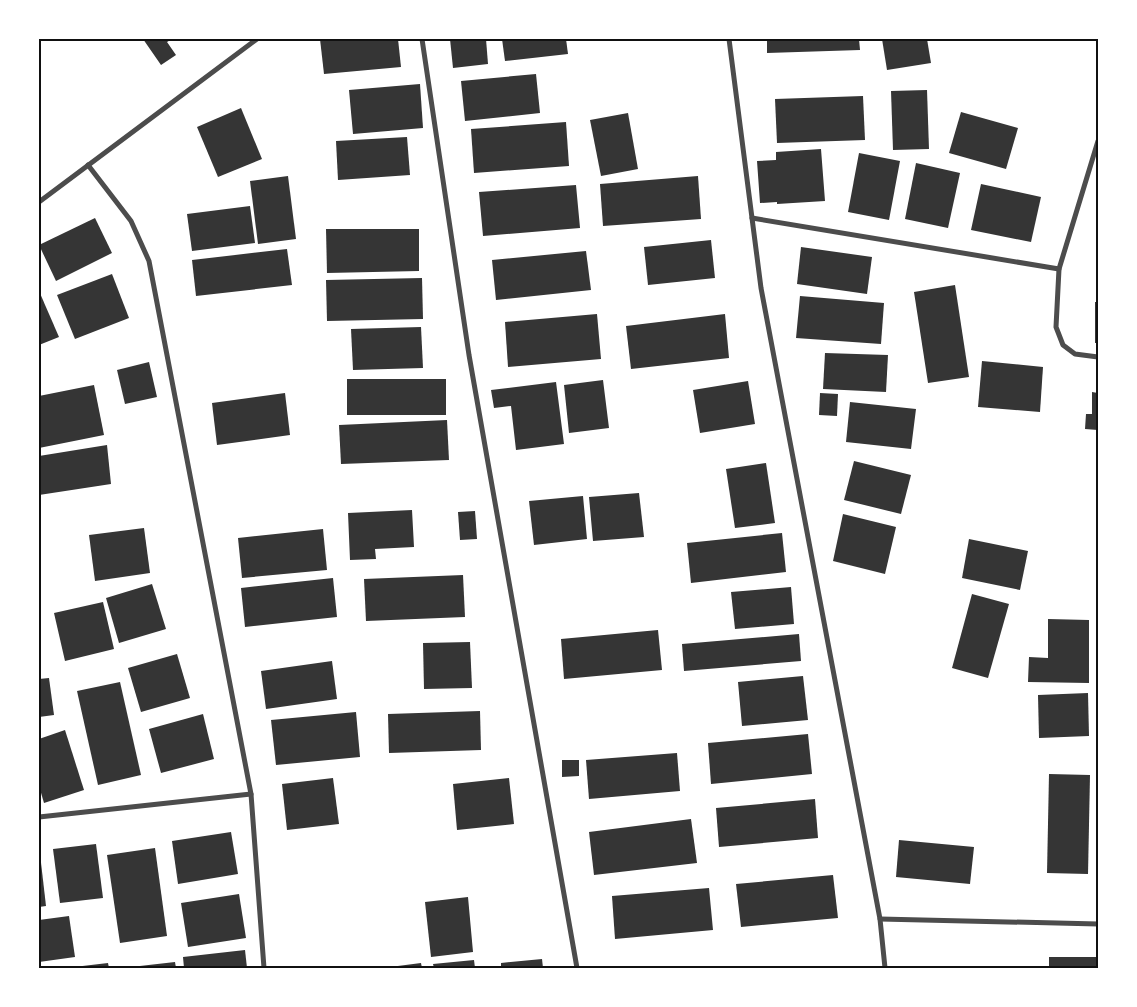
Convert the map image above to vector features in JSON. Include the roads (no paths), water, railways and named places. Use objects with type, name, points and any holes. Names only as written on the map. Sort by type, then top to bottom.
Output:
[{"type":"street","points":[[39,202],[257,39]]},
{"type":"street","points":[[422,39],[471,365],[577,968]]},
{"type":"street","points":[[729,39],[763,297],[880,919],[885,968]]},
{"type":"street","points":[[1098,141],[1059,269],[1056,327],[1063,345],[1075,354],[1098,358]]},
{"type":"street","points":[[88,165],[131,221],[149,261],[251,794],[264,968]]},
{"type":"street","points":[[752,218],[1059,269]]},
{"type":"street","points":[[39,817],[251,794]]},
{"type":"street","points":[[880,919],[1098,924]]}]
